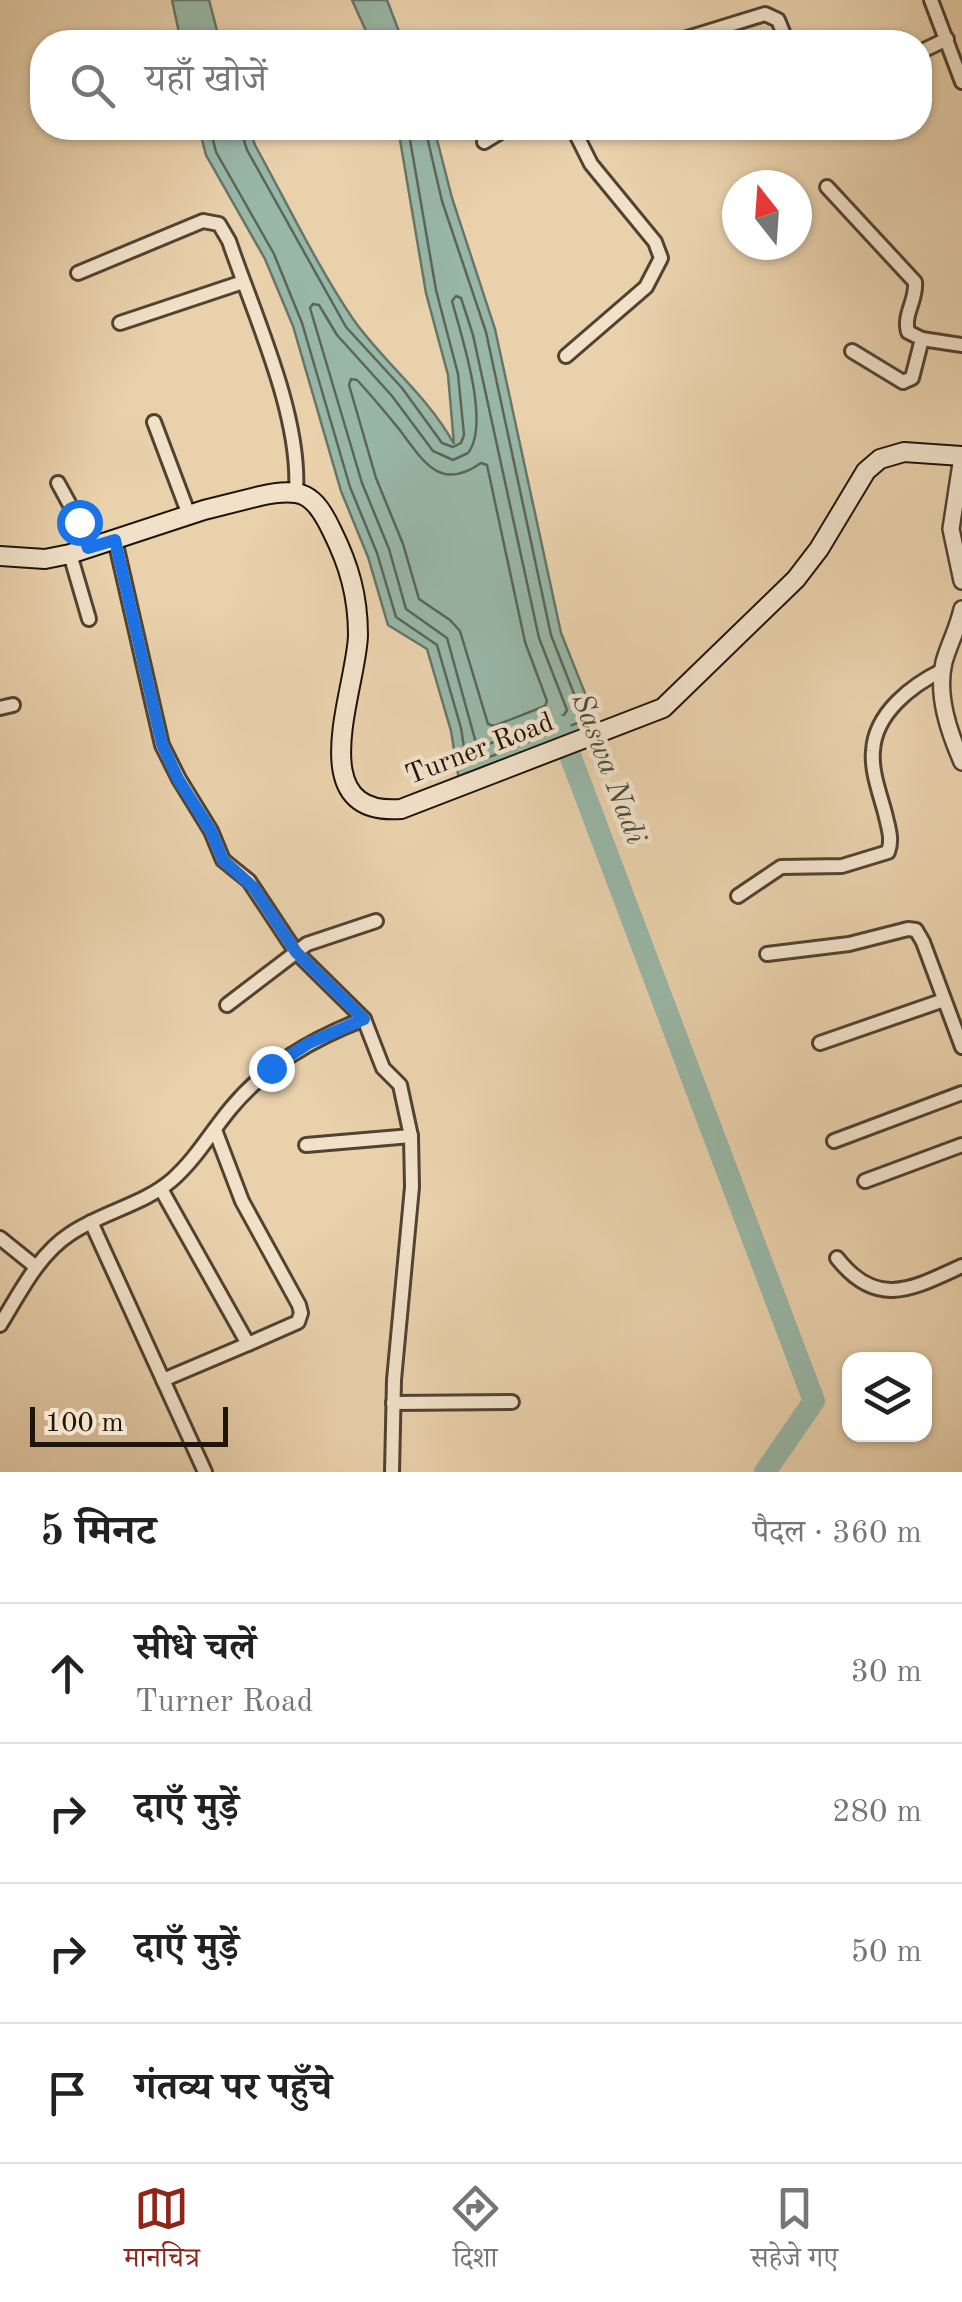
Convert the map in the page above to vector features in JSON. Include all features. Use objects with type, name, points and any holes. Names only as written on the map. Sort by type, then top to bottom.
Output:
[{"type":"main road","name":"Turner Road","points":[[296,492],[306,495],[322,510],[346,560],[355,594],[358,639],[340,753],[347,784],[359,799],[377,810],[401,809],[663,708],[796,579],[820,549],[866,471],[880,460],[904,452],[962,457]]},
{"type":"main road","points":[[0,556],[45,559],[70,554],[189,515],[260,496],[296,492]]},
{"type":"street","points":[[931,0],[962,82]]},
{"type":"street","points":[[716,30],[771,14],[782,30]]},
{"type":"street","points":[[932,46],[947,39]]},
{"type":"street","points":[[566,356],[646,287],[661,258],[654,242],[591,164],[579,140]]},
{"type":"street","points":[[827,187],[915,282],[906,322],[908,332],[922,339],[962,346]]},
{"type":"street","points":[[78,274],[209,220],[219,224],[291,421],[297,456],[296,492]]},
{"type":"street","points":[[120,322],[243,282]]},
{"type":"street","points":[[852,351],[903,382],[912,378],[922,339]]},
{"type":"street","points":[[154,422],[189,515]]},
{"type":"street","points":[[962,457],[951,529],[962,581]]},
{"type":"street","points":[[58,483],[88,548]]},
{"type":"street","points":[[115,540],[167,755],[211,831],[223,860],[254,888],[296,952],[364,1019],[383,1068],[400,1084],[411,1136],[412,1187],[392,1472]]},
{"type":"street","points":[[70,554],[89,619]]},
{"type":"street","points":[[962,610],[943,670],[948,725],[962,762]]},
{"type":"street","points":[[738,896],[781,868],[842,866],[888,852],[890,835],[873,764],[876,735],[894,705],[915,686],[943,670]]},
{"type":"street","points":[[227,1005],[296,952],[324,936],[376,921]]},
{"type":"street","points":[[767,954],[848,944],[916,930],[924,942],[962,1048]]},
{"type":"street","points":[[820,1043],[944,1000]]},
{"type":"street","points":[[0,1325],[36,1267],[60,1241],[161,1189],[194,1160],[243,1094],[271,1068],[309,1043],[364,1019]]},
{"type":"street","points":[[834,1141],[962,1093]]},
{"type":"street","points":[[163,1380],[294,1326],[301,1312],[242,1201],[216,1130]]},
{"type":"street","points":[[306,1145],[411,1136]]},
{"type":"street","points":[[864,1182],[962,1145]]},
{"type":"street","points":[[161,1189],[248,1344]]},
{"type":"street","points":[[91,1222],[205,1472]]},
{"type":"street","points":[[0,1238],[36,1267]]},
{"type":"street","points":[[837,1258],[859,1282],[885,1290],[916,1287],[962,1266]]},
{"type":"street","points":[[394,1403],[512,1402]]},
{"type":"water","points":[[172,0],[209,0],[217,30],[178,30]]},
{"type":"water","points":[[352,0],[387,0],[398,30],[366,30]]},
{"type":"water","points":[[202,140],[253,140],[353,319],[432,410],[454,444],[448,375],[426,293],[400,140],[437,140],[495,329],[561,633],[598,726],[459,780],[451,731],[427,649],[388,625],[368,557],[341,491],[293,326],[265,259],[206,155]]},
{"type":"waterway","name":"Saswa Nadi","points":[[559,726],[814,1401],[765,1472]]},
{"type":"route","points":[[79,522],[88,548],[115,540],[162,744],[223,860],[254,888],[287,942],[364,1019],[309,1043],[271,1068]]}]
